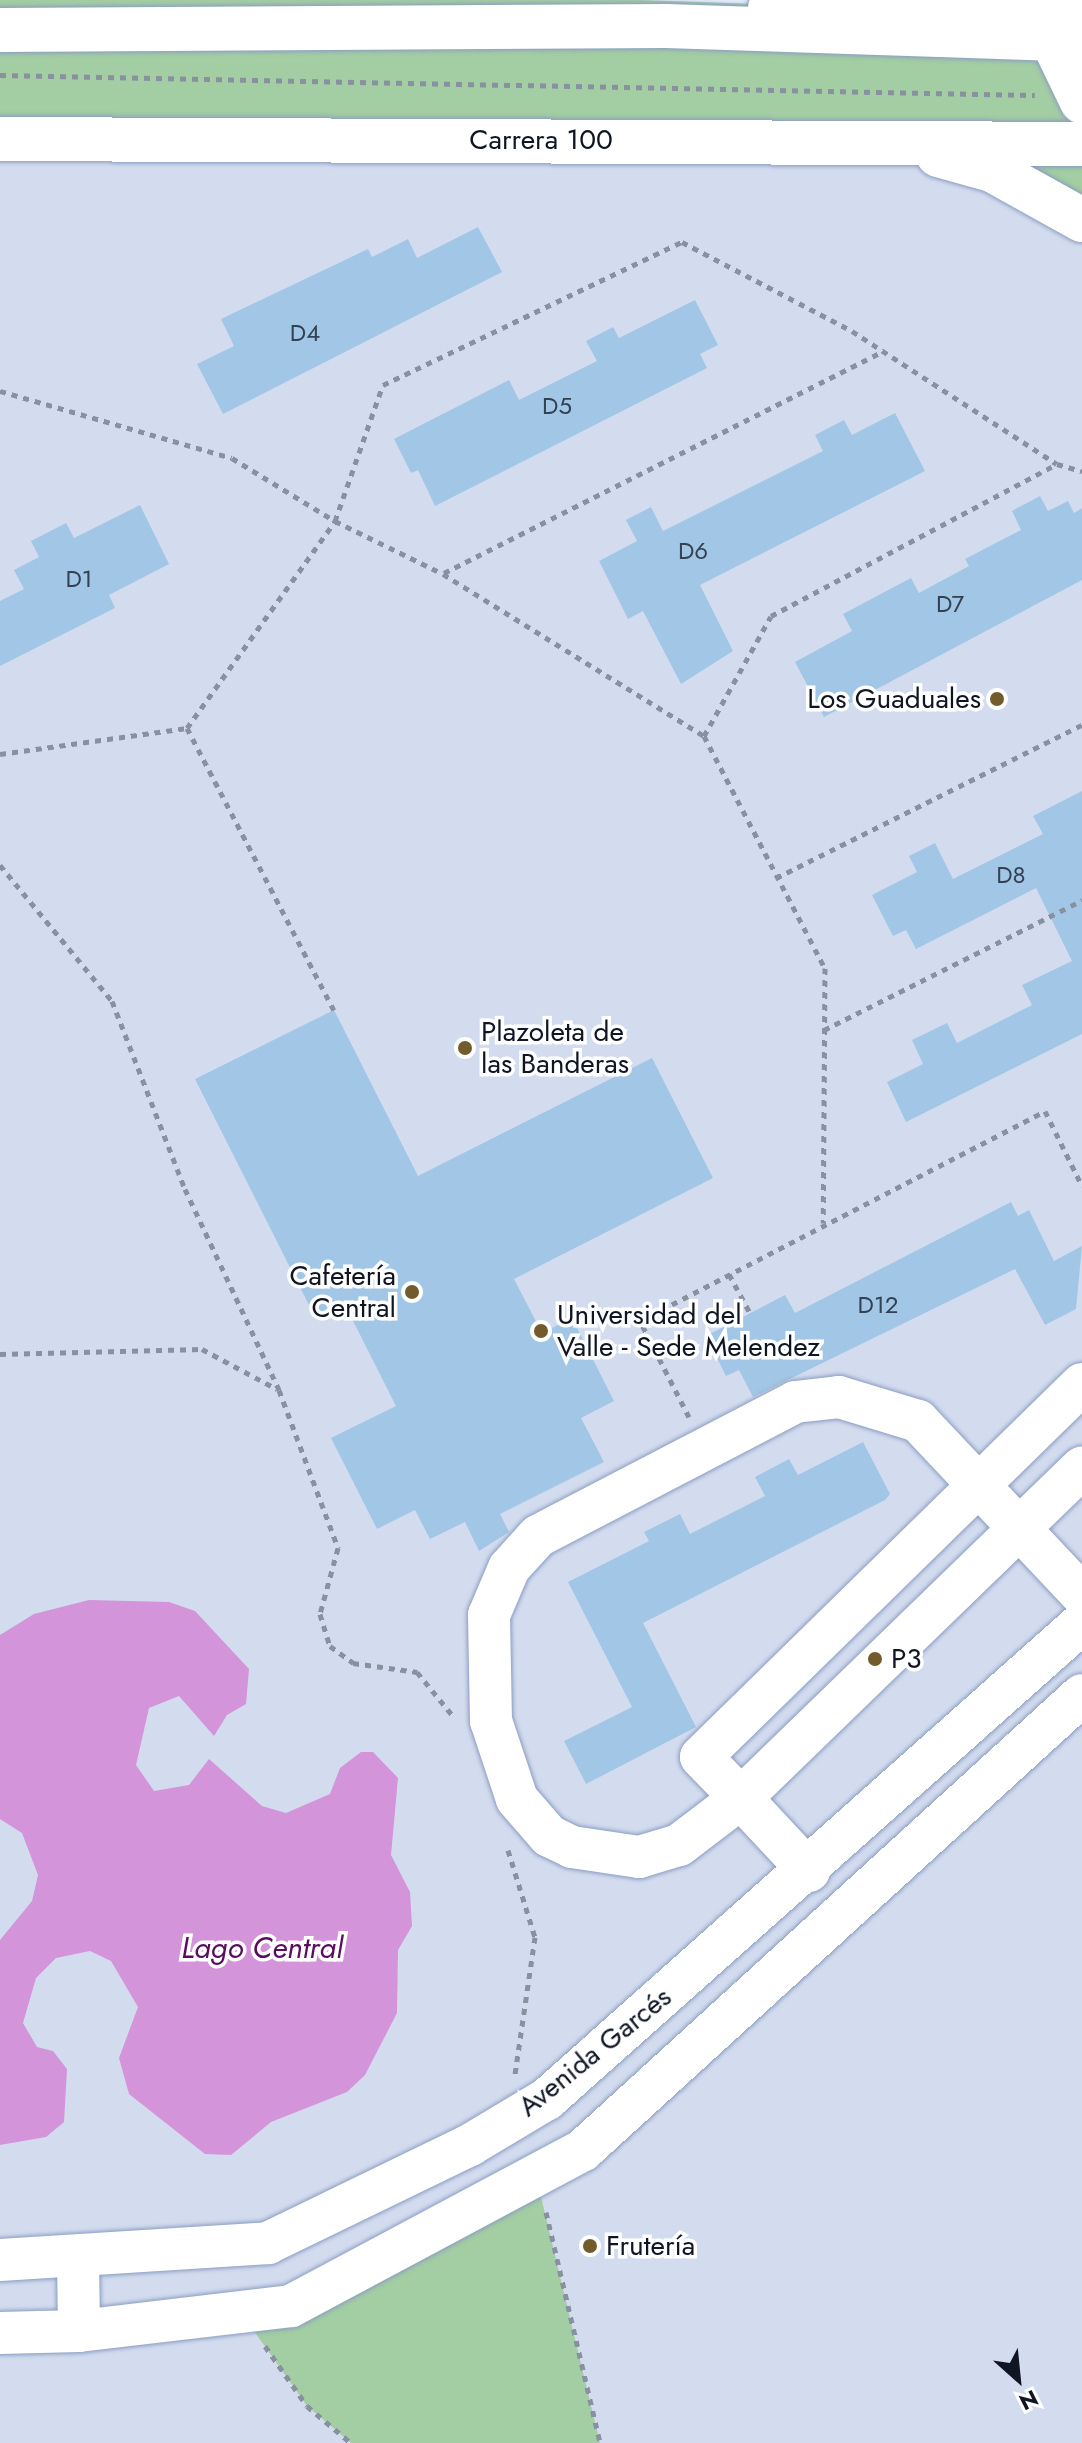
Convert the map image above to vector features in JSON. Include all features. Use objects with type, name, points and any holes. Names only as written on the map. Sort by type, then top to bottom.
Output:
[{"type":"main road","points":[[0,30],[1051,22],[1080,98]]},
{"type":"main road","name":"Carrera 100","points":[[0,139],[1082,144]]},
{"type":"main road","points":[[829,141],[912,148],[992,170],[1082,220]]},
{"type":"lane","points":[[0,10],[641,5],[1051,22],[1082,9]]},
{"type":"lane","points":[[809,1871],[701,1757],[1082,1384]]},
{"type":"lane","points":[[1082,1468],[1021,1525],[741,1798],[658,1855],[594,1855],[549,1836],[517,1799],[491,1721],[489,1615],[509,1568],[557,1521],[795,1402],[839,1397],[918,1421],[1021,1525],[1082,1595]]},
{"type":"lane","name":"Avenida Garcés","points":[[0,2260],[78,2258],[268,2243],[486,2135],[547,2099],[809,1871],[1082,1623]]},
{"type":"lane","name":"Avenida Garcés","points":[[0,2333],[79,2331],[291,2306],[583,2150],[1082,1695]]},
{"type":"lane","points":[[486,2135],[519,2186]]},
{"type":"lane","points":[[78,2258],[79,2331]]},
{"type":"path","points":[[0,75],[1080,98]]},
{"type":"path","points":[[0,754],[187,728],[335,521],[383,385],[682,242],[884,351],[1057,464],[1082,471]]},
{"type":"path","points":[[443,574],[884,351]]},
{"type":"path","points":[[0,391],[232,458],[335,521],[443,574],[704,736],[825,968],[823,1223]]},
{"type":"path","points":[[704,736],[771,616],[1057,464]]},
{"type":"path","points":[[776,878],[1082,725]]},
{"type":"path","points":[[187,728],[334,1010]]},
{"type":"path","points":[[0,865],[112,1001],[185,1189],[279,1390],[338,1548],[320,1614],[330,1646],[353,1663],[417,1672],[457,1729]]},
{"type":"path","points":[[824,1030],[1082,900]]},
{"type":"path","points":[[704,1446],[640,1321],[823,1223],[1045,1111],[1082,1186]]},
{"type":"path","points":[[729,1274],[750,1313]]},
{"type":"path","points":[[0,1354],[202,1349],[279,1390]]},
{"type":"path","points":[[486,2135],[525,2036],[535,1937],[505,1844]]},
{"type":"path","points":[[519,2186],[600,2443]]},
{"type":"path","points":[[242,2314],[307,2406],[351,2443]]},
{"type":"shaded area","name":"Universidad del Valle - Sede Melendez","points":[[0,139],[912,148],[1082,220],[1082,2443],[0,2443]]},
{"type":"green space","points":[[0,0],[641,0],[994,12],[1082,102],[1082,220],[912,148],[0,139]]},
{"type":"green space","points":[[536,2176],[600,2443],[351,2443],[307,2406],[242,2314]]},
{"type":"water","name":"Lago Central","points":[[89,1600],[169,1602],[195,1611],[249,1669],[246,1704],[227,1715],[214,1736],[179,1696],[149,1708],[136,1765],[154,1791],[189,1785],[209,1759],[262,1806],[286,1813],[330,1794],[340,1768],[361,1752],[373,1752],[398,1778],[391,1855],[410,1892],[412,1926],[398,1950],[397,2013],[365,2075],[347,2092],[271,2122],[231,2155],[205,2154],[129,2094],[119,2058],[138,2007],[111,1961],[90,1951],[56,1958],[36,1978],[23,2023],[37,2047],[53,2051],[67,2069],[64,2122],[46,2137],[0,2145],[0,1940],[32,1901],[38,1875],[22,1833],[0,1819],[0,1635],[34,1614]]},
{"type":"building","points":[[478,227],[502,272],[223,414],[197,364],[234,346],[221,319],[368,249],[372,257],[408,239],[417,258]]},
{"type":"building","points":[[695,300],[718,345],[700,354],[707,368],[435,506],[418,470],[411,473],[394,439],[509,380],[519,400],[597,361],[586,341],[613,327],[619,338]]},
{"type":"building","points":[[895,413],[925,471],[700,585],[733,651],[681,684],[643,611],[628,619],[599,561],[637,541],[626,520],[651,507],[663,531],[823,451],[815,435],[844,420],[852,435]]},
{"type":"building","points":[[1040,496],[1048,511],[1068,501],[1074,513],[1082,508],[1082,580],[824,717],[795,662],[852,631],[843,614],[911,578],[919,593],[969,566],[965,559],[1021,530],[1012,511]]},
{"type":"building","points":[[140,505],[169,564],[109,595],[115,608],[0,666],[0,601],[24,589],[14,570],[39,557],[31,541],[66,523],[74,538]]},
{"type":"building","points":[[1082,791],[1082,1034],[906,1122],[887,1082],[923,1064],[912,1040],[947,1023],[957,1043],[1032,1005],[1022,985],[1072,961],[1036,888],[916,949],[906,930],[893,936],[872,895],[917,872],[909,856],[935,843],[953,879],[1043,834],[1033,816]]},
{"type":"building","name":"Cafetería Central","points":[[334,1010],[418,1176],[652,1058],[713,1178],[514,1279],[542,1333],[572,1318],[614,1401],[581,1418],[604,1462],[500,1514],[509,1532],[479,1551],[465,1522],[430,1539],[415,1510],[377,1529],[331,1438],[396,1406],[345,1305],[316,1319],[195,1079]]},
{"type":"building","points":[[1011,1202],[1018,1216],[1029,1210],[1054,1261],[1082,1246],[1076,1309],[1045,1325],[1015,1269],[753,1397],[739,1370],[726,1376],[706,1336],[785,1295],[795,1313]]},
{"type":"building","points":[[863,1442],[890,1494],[885,1500],[643,1623],[696,1727],[586,1784],[564,1741],[632,1707],[568,1582],[649,1541],[644,1532],[680,1514],[690,1534],[765,1496],[755,1477],[789,1459],[798,1475]]},
{"type":"place","name":"Los Guaduales","points":[[997,699]]},
{"type":"place","name":"Plazoleta de las Banderas","points":[[465,1048]]},
{"type":"place","name":"Cafetería Central","points":[[412,1292]]},
{"type":"place","name":"Universidad del Valle - Sede Melendez","points":[[541,1331]]},
{"type":"place","name":"P3","points":[[875,1659]]},
{"type":"place","name":"Frutería","points":[[590,2246]]}]
